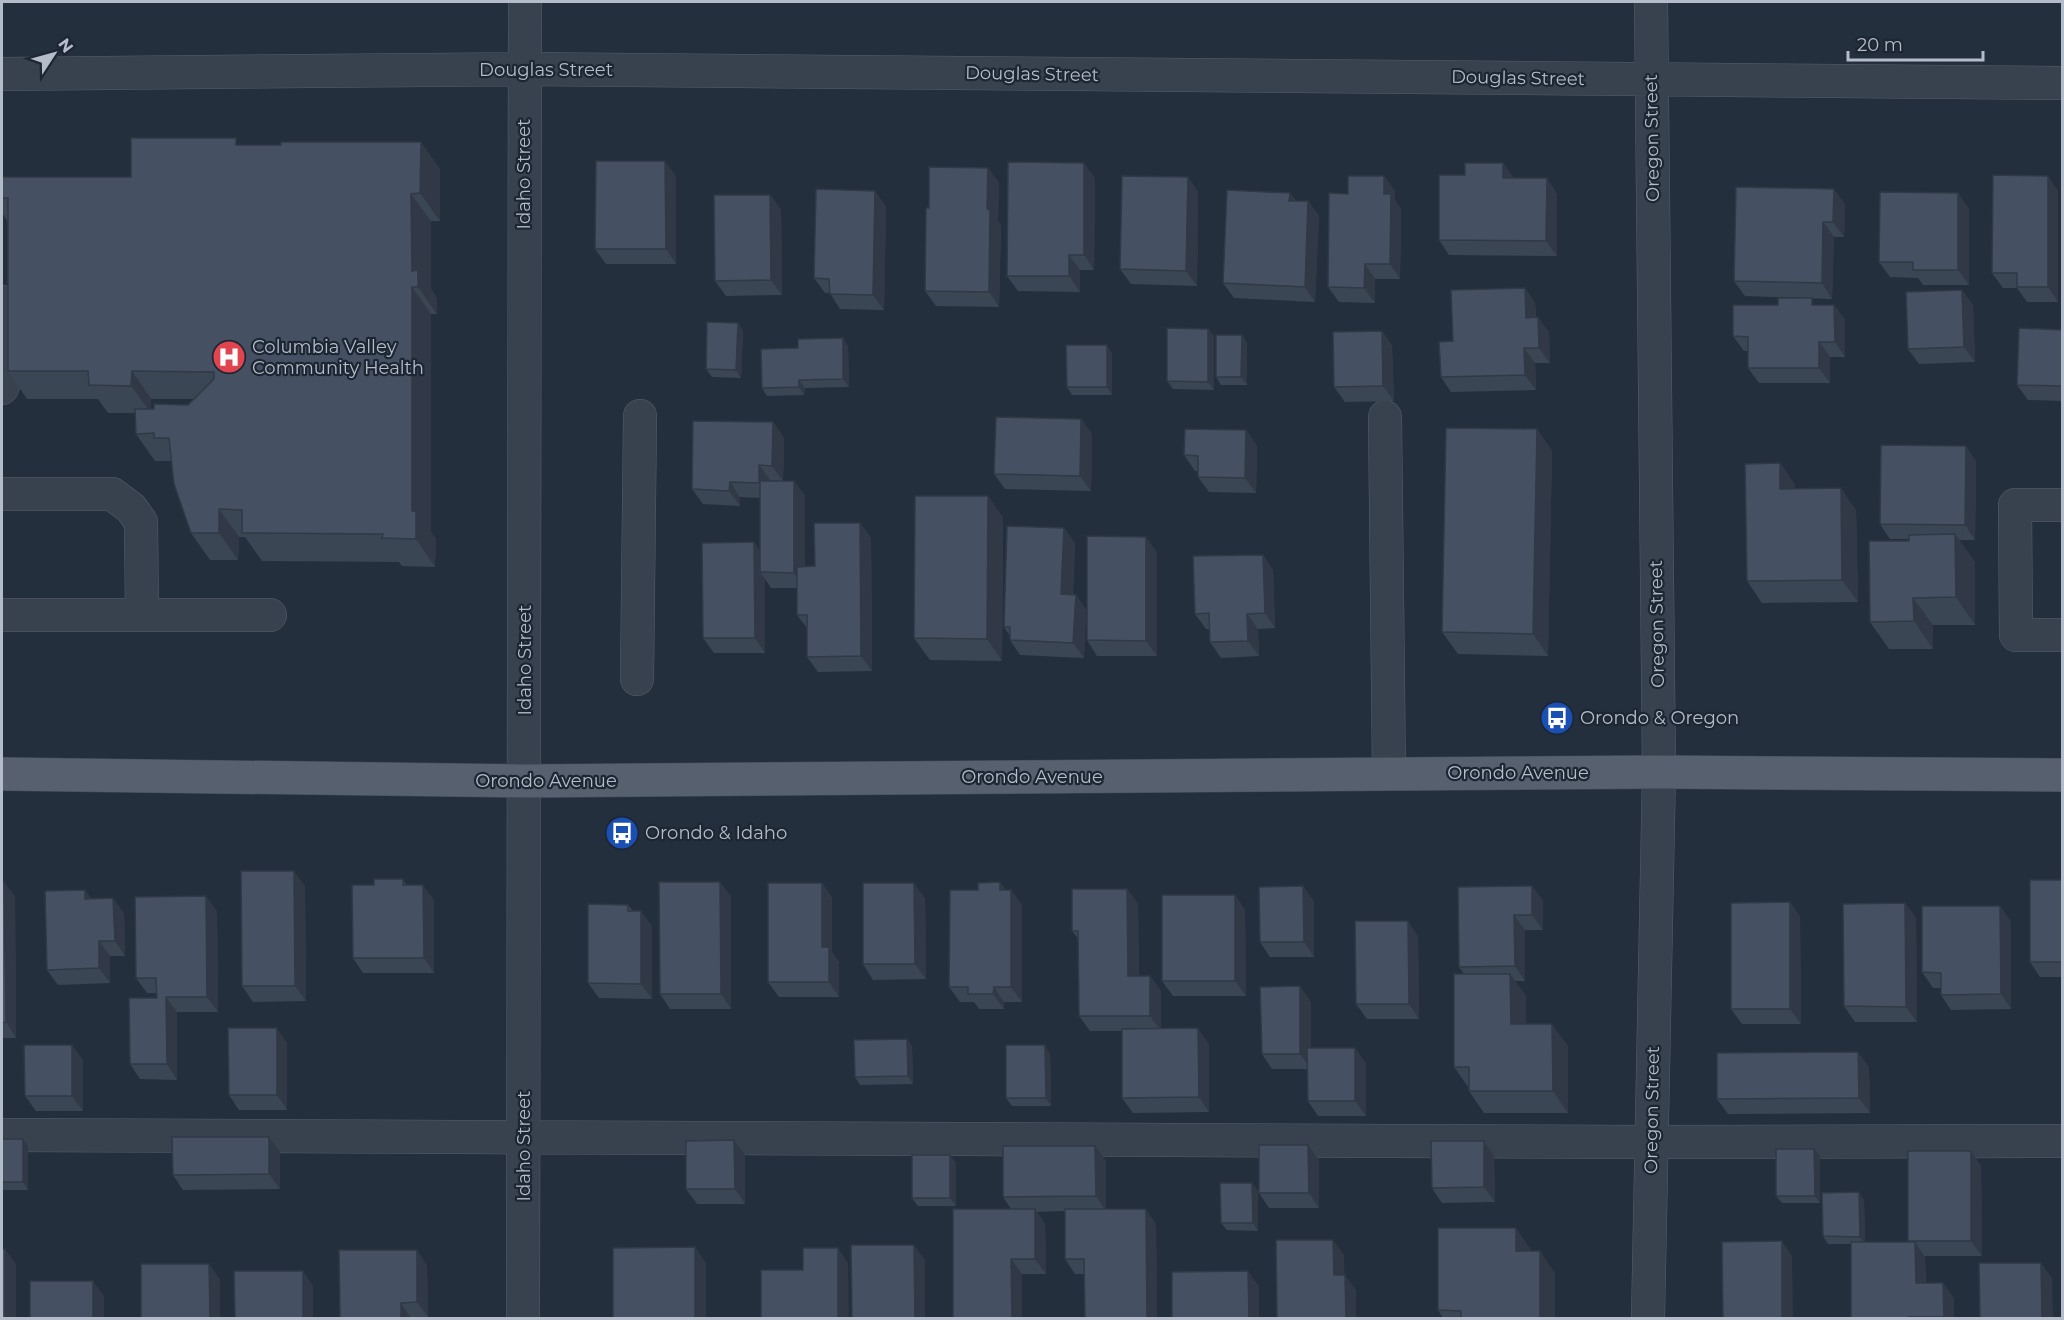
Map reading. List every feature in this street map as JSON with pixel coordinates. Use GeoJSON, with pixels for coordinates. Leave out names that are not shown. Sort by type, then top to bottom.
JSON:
{"type":"FeatureCollection","features":[{"type":"Feature","properties":{"kind":"main road","name":"Orondo Avenue"},"geometry":{"type":"LineString","coordinates":[[2,774],[525,782],[1659,772],[2062,776]]}},
{"type":"Feature","properties":{"kind":"street","name":"Idaho Street"},"geometry":{"type":"LineString","coordinates":[[523,1318],[525,2]]}},
{"type":"Feature","properties":{"kind":"street","name":"Oregon Street"},"geometry":{"type":"LineString","coordinates":[[1648,1318],[1659,772],[1652,2]]}},
{"type":"Feature","properties":{"kind":"street","name":"Douglas Street"},"geometry":{"type":"LineString","coordinates":[[2,74],[524,69],[2062,83]]}},
{"type":"Feature","properties":{"kind":"street"},"geometry":{"type":"LineString","coordinates":[[2,302],[7,312],[6,378],[2,388]]}},
{"type":"Feature","properties":{"kind":"street"},"geometry":{"type":"LineString","coordinates":[[637,679],[640,416]]}},
{"type":"Feature","properties":{"kind":"street"},"geometry":{"type":"LineString","coordinates":[[1385,417],[1389,774]]}},
{"type":"Feature","properties":{"kind":"street"},"geometry":{"type":"LineString","coordinates":[[2,494],[112,494],[131,508],[141,522],[142,615]]}},
{"type":"Feature","properties":{"kind":"street"},"geometry":{"type":"LineString","coordinates":[[2062,505],[2015,505],[2016,635],[2062,635]]}},
{"type":"Feature","properties":{"kind":"street"},"geometry":{"type":"LineString","coordinates":[[2,615],[270,615]]}},
{"type":"Feature","properties":{"kind":"street"},"geometry":{"type":"LineString","coordinates":[[2,1135],[1652,1142],[2062,1141]]}},
{"type":"Feature","properties":{"kind":"building","name":"Columbia Valley Community Health"},"geometry":{"type":"Polygon","coordinates":[[[131,138],[236,138],[236,145],[281,145],[281,142],[421,142],[420,193],[411,194],[412,271],[418,270],[418,287],[412,287],[412,511],[416,511],[416,539],[382,538],[383,534],[242,533],[242,510],[219,509],[219,533],[191,533],[174,484],[169,438],[154,438],[154,433],[136,434],[135,409],[154,409],[154,404],[188,405],[214,379],[214,372],[132,371],[131,386],[89,385],[88,371],[8,371],[8,198],[2,198],[2,177],[131,177],[131,138]]]}},
{"type":"Feature","properties":{"kind":"building"},"geometry":{"type":"Polygon","coordinates":[[[596,161],[665,161],[666,249],[595,249],[596,161]]]}},
{"type":"Feature","properties":{"kind":"building"},"geometry":{"type":"Polygon","coordinates":[[[1008,162],[1084,163],[1084,255],[1069,255],[1069,276],[1007,276],[1008,162]]]}},
{"type":"Feature","properties":{"kind":"building"},"geometry":{"type":"Polygon","coordinates":[[[1465,163],[1503,163],[1503,178],[1547,178],[1546,241],[1439,240],[1439,175],[1465,175],[1465,163]]]}},
{"type":"Feature","properties":{"kind":"building"},"geometry":{"type":"Polygon","coordinates":[[[929,167],[988,168],[989,292],[925,291],[929,167]]]}},
{"type":"Feature","properties":{"kind":"building"},"geometry":{"type":"Polygon","coordinates":[[[1993,175],[2048,176],[2048,287],[2017,287],[2017,273],[1992,273],[1993,175]]]}},
{"type":"Feature","properties":{"kind":"building"},"geometry":{"type":"Polygon","coordinates":[[[1122,176],[1188,177],[1186,271],[1120,269],[1122,176]]]}},
{"type":"Feature","properties":{"kind":"building"},"geometry":{"type":"Polygon","coordinates":[[[1348,176],[1384,176],[1384,194],[1391,194],[1390,264],[1365,264],[1364,288],[1328,287],[1329,193],[1348,194],[1348,176]]]}},
{"type":"Feature","properties":{"kind":"building"},"geometry":{"type":"Polygon","coordinates":[[[1736,187],[1834,189],[1833,222],[1823,222],[1822,283],[1734,281],[1736,187]]]}},
{"type":"Feature","properties":{"kind":"building"},"geometry":{"type":"Polygon","coordinates":[[[816,189],[875,191],[873,295],[830,294],[829,279],[814,278],[816,189]]]}},
{"type":"Feature","properties":{"kind":"building"},"geometry":{"type":"Polygon","coordinates":[[[1227,190],[1290,193],[1289,201],[1308,201],[1305,287],[1223,283],[1227,190]]]}},
{"type":"Feature","properties":{"kind":"building"},"geometry":{"type":"Polygon","coordinates":[[[1880,192],[1958,193],[1958,270],[1913,270],[1913,262],[1879,262],[1880,192]]]}},
{"type":"Feature","properties":{"kind":"building"},"geometry":{"type":"Polygon","coordinates":[[[714,195],[770,195],[771,280],[715,281],[714,195]]]}},
{"type":"Feature","properties":{"kind":"building"},"geometry":{"type":"Polygon","coordinates":[[[1525,288],[1526,318],[1538,317],[1539,348],[1524,348],[1525,375],[1441,377],[1439,342],[1453,341],[1451,290],[1525,288]]]}},
{"type":"Feature","properties":{"kind":"building"},"geometry":{"type":"Polygon","coordinates":[[[1962,290],[1964,347],[1908,349],[1906,292],[1962,290]]]}},
{"type":"Feature","properties":{"kind":"building"},"geometry":{"type":"Polygon","coordinates":[[[1778,298],[1812,298],[1812,305],[1834,305],[1835,342],[1819,342],[1819,368],[1748,368],[1748,337],[1733,336],[1733,305],[1778,305],[1778,298]]]}},
{"type":"Feature","properties":{"kind":"building"},"geometry":{"type":"Polygon","coordinates":[[[707,322],[738,323],[736,370],[706,369],[707,322]]]}},
{"type":"Feature","properties":{"kind":"building"},"geometry":{"type":"Polygon","coordinates":[[[1167,328],[1208,329],[1208,382],[1167,381],[1167,328]]]}},
{"type":"Feature","properties":{"kind":"building"},"geometry":{"type":"Polygon","coordinates":[[[2019,328],[2062,330],[2062,386],[2017,385],[2019,328]]]}},
{"type":"Feature","properties":{"kind":"building"},"geometry":{"type":"Polygon","coordinates":[[[1382,331],[1383,386],[1334,387],[1333,332],[1382,331]]]}},
{"type":"Feature","properties":{"kind":"building"},"geometry":{"type":"Polygon","coordinates":[[[1216,335],[1242,335],[1241,377],[1216,377],[1216,335]]]}},
{"type":"Feature","properties":{"kind":"building"},"geometry":{"type":"Polygon","coordinates":[[[843,338],[843,379],[799,380],[799,387],[762,388],[761,349],[798,348],[798,339],[843,338]]]}},
{"type":"Feature","properties":{"kind":"building"},"geometry":{"type":"Polygon","coordinates":[[[1066,345],[1107,345],[1107,387],[1067,387],[1066,345]]]}},
{"type":"Feature","properties":{"kind":"building"},"geometry":{"type":"Polygon","coordinates":[[[996,417],[1081,419],[1080,476],[994,474],[996,417]]]}},
{"type":"Feature","properties":{"kind":"building"},"geometry":{"type":"Polygon","coordinates":[[[693,421],[773,422],[772,466],[759,465],[759,483],[730,482],[729,491],[692,489],[693,421]]]}},
{"type":"Feature","properties":{"kind":"building"},"geometry":{"type":"Polygon","coordinates":[[[1446,428],[1537,429],[1533,634],[1442,632],[1446,428]]]}},
{"type":"Feature","properties":{"kind":"building"},"geometry":{"type":"Polygon","coordinates":[[[1185,429],[1246,430],[1245,478],[1198,477],[1198,456],[1184,455],[1185,429]]]}},
{"type":"Feature","properties":{"kind":"building"},"geometry":{"type":"Polygon","coordinates":[[[1881,445],[1966,446],[1965,525],[1880,524],[1881,445]]]}},
{"type":"Feature","properties":{"kind":"building"},"geometry":{"type":"Polygon","coordinates":[[[1780,463],[1780,489],[1841,488],[1842,580],[1747,581],[1745,464],[1780,463]]]}},
{"type":"Feature","properties":{"kind":"building"},"geometry":{"type":"Polygon","coordinates":[[[760,481],[794,481],[794,573],[760,572],[760,481]]]}},
{"type":"Feature","properties":{"kind":"building"},"geometry":{"type":"Polygon","coordinates":[[[915,496],[988,496],[987,639],[914,638],[915,496]]]}},
{"type":"Feature","properties":{"kind":"building"},"geometry":{"type":"Polygon","coordinates":[[[814,523],[860,523],[861,656],[807,657],[807,615],[797,615],[797,567],[815,566],[814,523]]]}},
{"type":"Feature","properties":{"kind":"building"},"geometry":{"type":"Polygon","coordinates":[[[1007,526],[1064,528],[1061,594],[1076,595],[1073,643],[1010,640],[1010,627],[1004,627],[1007,526]]]}},
{"type":"Feature","properties":{"kind":"building"},"geometry":{"type":"Polygon","coordinates":[[[1955,534],[1956,597],[1913,598],[1914,621],[1870,622],[1869,541],[1909,541],[1909,535],[1955,534]]]}},
{"type":"Feature","properties":{"kind":"building"},"geometry":{"type":"Polygon","coordinates":[[[1087,536],[1146,537],[1146,641],[1087,640],[1087,536]]]}},
{"type":"Feature","properties":{"kind":"building"},"geometry":{"type":"Polygon","coordinates":[[[754,542],[755,638],[703,638],[702,543],[754,542]]]}},
{"type":"Feature","properties":{"kind":"building"},"geometry":{"type":"Polygon","coordinates":[[[1263,555],[1265,613],[1247,614],[1248,641],[1210,642],[1209,613],[1195,614],[1193,556],[1263,555]]]}},
{"type":"Feature","properties":{"kind":"building"},"geometry":{"type":"Polygon","coordinates":[[[241,871],[294,871],[295,986],[242,986],[241,871]]]}},
{"type":"Feature","properties":{"kind":"building"},"geometry":{"type":"Polygon","coordinates":[[[374,879],[403,879],[403,885],[423,885],[424,958],[353,958],[352,885],[374,885],[374,879]]]}},
{"type":"Feature","properties":{"kind":"building"},"geometry":{"type":"Polygon","coordinates":[[[2030,880],[2062,880],[2062,962],[2030,962],[2030,880]]]}},
{"type":"Feature","properties":{"kind":"building"},"geometry":{"type":"Polygon","coordinates":[[[2,882],[4,882],[6,1022],[2,1023],[2,882]]]}},
{"type":"Feature","properties":{"kind":"building"},"geometry":{"type":"Polygon","coordinates":[[[659,882],[720,882],[721,994],[660,994],[659,882]]]}},
{"type":"Feature","properties":{"kind":"building"},"geometry":{"type":"Polygon","coordinates":[[[1000,882],[1000,890],[1011,890],[1011,987],[994,987],[993,994],[968,994],[968,987],[949,987],[950,890],[978,890],[978,883],[1000,882]]]}},
{"type":"Feature","properties":{"kind":"building"},"geometry":{"type":"Polygon","coordinates":[[[768,883],[822,883],[822,947],[829,947],[829,982],[768,982],[768,883]]]}},
{"type":"Feature","properties":{"kind":"building"},"geometry":{"type":"Polygon","coordinates":[[[863,883],[914,883],[915,964],[863,964],[863,883]]]}},
{"type":"Feature","properties":{"kind":"building"},"geometry":{"type":"Polygon","coordinates":[[[1303,886],[1304,942],[1260,942],[1259,887],[1303,886]]]}},
{"type":"Feature","properties":{"kind":"building"},"geometry":{"type":"Polygon","coordinates":[[[1532,886],[1532,915],[1514,915],[1515,966],[1459,967],[1458,887],[1532,886]]]}},
{"type":"Feature","properties":{"kind":"building"},"geometry":{"type":"Polygon","coordinates":[[[1072,889],[1127,889],[1128,976],[1150,976],[1150,1016],[1079,1016],[1078,931],[1072,931],[1072,889]]]}},
{"type":"Feature","properties":{"kind":"building"},"geometry":{"type":"Polygon","coordinates":[[[85,890],[85,899],[113,898],[115,941],[99,941],[99,968],[47,970],[45,891],[85,890]]]}},
{"type":"Feature","properties":{"kind":"building"},"geometry":{"type":"Polygon","coordinates":[[[1162,895],[1235,895],[1235,981],[1162,981],[1162,895]]]}},
{"type":"Feature","properties":{"kind":"building"},"geometry":{"type":"Polygon","coordinates":[[[206,896],[207,997],[166,997],[167,1064],[130,1064],[129,998],[157,998],[156,978],[136,978],[135,897],[206,896]]]}},
{"type":"Feature","properties":{"kind":"building"},"geometry":{"type":"Polygon","coordinates":[[[1790,902],[1790,1009],[1731,1009],[1731,903],[1790,902]]]}},
{"type":"Feature","properties":{"kind":"building"},"geometry":{"type":"Polygon","coordinates":[[[1905,903],[1906,1007],[1844,1006],[1843,904],[1905,903]]]}},
{"type":"Feature","properties":{"kind":"building"},"geometry":{"type":"Polygon","coordinates":[[[588,904],[628,905],[628,911],[641,911],[641,984],[588,983],[588,904]]]}},
{"type":"Feature","properties":{"kind":"building"},"geometry":{"type":"Polygon","coordinates":[[[1922,906],[2000,906],[2001,994],[1941,995],[1941,973],[1922,972],[1922,906]]]}},
{"type":"Feature","properties":{"kind":"building"},"geometry":{"type":"Polygon","coordinates":[[[1355,921],[1408,921],[1409,1004],[1356,1004],[1355,921]]]}},
{"type":"Feature","properties":{"kind":"building"},"geometry":{"type":"Polygon","coordinates":[[[1454,974],[1510,974],[1511,1024],[1552,1024],[1553,1091],[1469,1091],[1469,1067],[1454,1067],[1454,974]]]}},
{"type":"Feature","properties":{"kind":"building"},"geometry":{"type":"Polygon","coordinates":[[[1300,986],[1300,1054],[1262,1054],[1260,987],[1300,986]]]}},
{"type":"Feature","properties":{"kind":"building"},"geometry":{"type":"Polygon","coordinates":[[[228,1028],[277,1028],[277,1095],[229,1095],[228,1028]]]}},
{"type":"Feature","properties":{"kind":"building"},"geometry":{"type":"Polygon","coordinates":[[[1198,1028],[1199,1097],[1122,1098],[1122,1029],[1198,1028]]]}},
{"type":"Feature","properties":{"kind":"building"},"geometry":{"type":"Polygon","coordinates":[[[907,1039],[908,1076],[855,1077],[854,1040],[907,1039]]]}},
{"type":"Feature","properties":{"kind":"building"},"geometry":{"type":"Polygon","coordinates":[[[24,1045],[72,1045],[72,1096],[25,1096],[24,1045]]]}},
{"type":"Feature","properties":{"kind":"building"},"geometry":{"type":"Polygon","coordinates":[[[1006,1045],[1045,1045],[1046,1098],[1006,1098],[1006,1045]]]}},
{"type":"Feature","properties":{"kind":"building"},"geometry":{"type":"Polygon","coordinates":[[[1307,1048],[1355,1048],[1355,1101],[1308,1101],[1307,1048]]]}},
{"type":"Feature","properties":{"kind":"building"},"geometry":{"type":"Polygon","coordinates":[[[1858,1052],[1859,1098],[1717,1099],[1717,1053],[1858,1052]]]}},
{"type":"Feature","properties":{"kind":"building"},"geometry":{"type":"Polygon","coordinates":[[[172,1137],[269,1137],[269,1174],[173,1175],[172,1137]]]}},
{"type":"Feature","properties":{"kind":"building"},"geometry":{"type":"Polygon","coordinates":[[[2,1139],[23,1139],[23,1182],[2,1182],[2,1139]]]}},
{"type":"Feature","properties":{"kind":"building"},"geometry":{"type":"Polygon","coordinates":[[[734,1140],[735,1189],[686,1189],[686,1141],[734,1140]]]}},
{"type":"Feature","properties":{"kind":"building"},"geometry":{"type":"Polygon","coordinates":[[[1431,1141],[1484,1141],[1484,1187],[1432,1188],[1431,1141]]]}},
{"type":"Feature","properties":{"kind":"building"},"geometry":{"type":"Polygon","coordinates":[[[1259,1145],[1308,1145],[1309,1193],[1259,1193],[1259,1145]]]}},
{"type":"Feature","properties":{"kind":"building"},"geometry":{"type":"Polygon","coordinates":[[[1003,1146],[1095,1146],[1096,1196],[1003,1197],[1003,1146]]]}},
{"type":"Feature","properties":{"kind":"building"},"geometry":{"type":"Polygon","coordinates":[[[1776,1149],[1814,1149],[1815,1196],[1776,1196],[1776,1149]]]}},
{"type":"Feature","properties":{"kind":"building"},"geometry":{"type":"Polygon","coordinates":[[[1908,1151],[1971,1151],[1971,1241],[1908,1241],[1908,1151]]]}},
{"type":"Feature","properties":{"kind":"building"},"geometry":{"type":"Polygon","coordinates":[[[912,1155],[950,1155],[950,1198],[912,1198],[912,1155]]]}},
{"type":"Feature","properties":{"kind":"building"},"geometry":{"type":"Polygon","coordinates":[[[1220,1183],[1252,1183],[1253,1223],[1221,1223],[1220,1183]]]}},
{"type":"Feature","properties":{"kind":"building"},"geometry":{"type":"Polygon","coordinates":[[[1859,1192],[1860,1237],[1823,1236],[1822,1193],[1859,1192]]]}},
{"type":"Feature","properties":{"kind":"building"},"geometry":{"type":"Polygon","coordinates":[[[953,1209],[1035,1209],[1035,1259],[1011,1259],[1012,1318],[953,1318],[953,1209]]]}},
{"type":"Feature","properties":{"kind":"building"},"geometry":{"type":"Polygon","coordinates":[[[1065,1209],[1146,1209],[1147,1318],[1085,1318],[1084,1259],[1065,1259],[1065,1209]]]}},
{"type":"Feature","properties":{"kind":"building"},"geometry":{"type":"Polygon","coordinates":[[[1438,1228],[1516,1228],[1516,1251],[1540,1251],[1540,1318],[1461,1318],[1461,1311],[1438,1310],[1438,1228]]]}},
{"type":"Feature","properties":{"kind":"building"},"geometry":{"type":"Polygon","coordinates":[[[1276,1240],[1333,1240],[1334,1275],[1345,1275],[1346,1318],[1277,1318],[1276,1240]]]}},
{"type":"Feature","properties":{"kind":"building"},"geometry":{"type":"Polygon","coordinates":[[[1782,1241],[1782,1318],[1723,1318],[1722,1242],[1782,1241]]]}},
{"type":"Feature","properties":{"kind":"building"},"geometry":{"type":"Polygon","coordinates":[[[1851,1242],[1915,1242],[1916,1283],[1943,1283],[1944,1317],[1851,1318],[1851,1242]]]}},
{"type":"Feature","properties":{"kind":"building"},"geometry":{"type":"Polygon","coordinates":[[[851,1245],[914,1245],[915,1318],[852,1318],[851,1245]]]}},
{"type":"Feature","properties":{"kind":"building"},"geometry":{"type":"Polygon","coordinates":[[[695,1247],[695,1318],[613,1318],[613,1248],[695,1247]]]}},
{"type":"Feature","properties":{"kind":"building"},"geometry":{"type":"Polygon","coordinates":[[[803,1248],[838,1248],[838,1318],[761,1318],[761,1270],[803,1270],[803,1248]]]}},
{"type":"Feature","properties":{"kind":"building"},"geometry":{"type":"Polygon","coordinates":[[[2,1249],[5,1249],[5,1318],[2,1318],[2,1249]]]}},
{"type":"Feature","properties":{"kind":"building"},"geometry":{"type":"Polygon","coordinates":[[[339,1250],[417,1250],[417,1302],[401,1303],[401,1318],[340,1318],[339,1250]]]}},
{"type":"Feature","properties":{"kind":"building"},"geometry":{"type":"Polygon","coordinates":[[[1979,1263],[2041,1263],[2042,1318],[1980,1318],[1979,1263]]]}},
{"type":"Feature","properties":{"kind":"building"},"geometry":{"type":"Polygon","coordinates":[[[141,1264],[209,1264],[210,1318],[141,1318],[141,1264]]]}},
{"type":"Feature","properties":{"kind":"building"},"geometry":{"type":"Polygon","coordinates":[[[234,1271],[303,1271],[303,1318],[235,1318],[234,1271]]]}},
{"type":"Feature","properties":{"kind":"building"},"geometry":{"type":"Polygon","coordinates":[[[1248,1271],[1249,1318],[1172,1318],[1172,1272],[1248,1271]]]}},
{"type":"Feature","properties":{"kind":"building"},"geometry":{"type":"Polygon","coordinates":[[[30,1281],[93,1281],[93,1318],[30,1318],[30,1281]]]}},
{"type":"Feature","properties":{"kind":"place","name":"Columbia Valley Community Health"},"geometry":{"type":"Point","coordinates":[229,357]}},
{"type":"Feature","properties":{"kind":"place","name":"Orondo & Oregon"},"geometry":{"type":"Point","coordinates":[1557,718]}},
{"type":"Feature","properties":{"kind":"place","name":"Orondo & Idaho"},"geometry":{"type":"Point","coordinates":[622,833]}}]}
